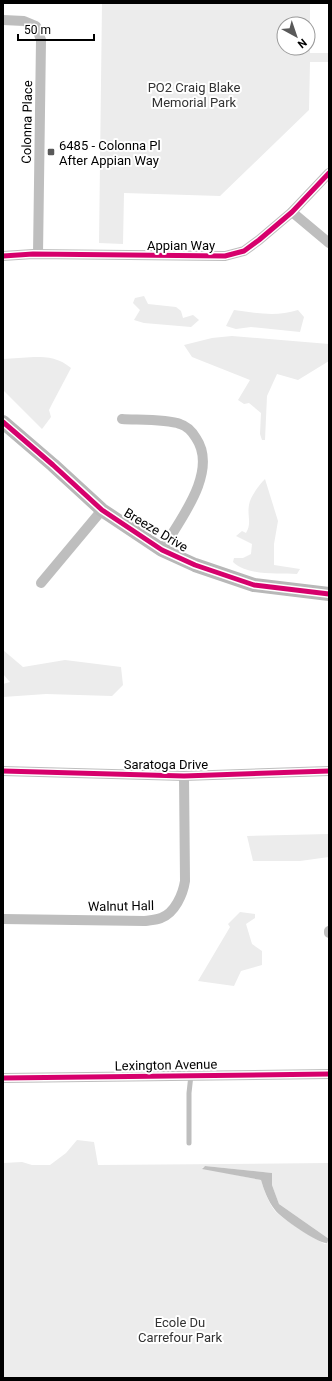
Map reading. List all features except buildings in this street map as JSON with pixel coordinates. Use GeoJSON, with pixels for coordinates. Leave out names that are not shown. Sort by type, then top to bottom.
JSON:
{"type":"FeatureCollection","features":[{"type":"Feature","properties":{"kind":"street","name":"Colonna Place"},"geometry":{"type":"LineString","coordinates":[[3,20],[24,21],[36,26],[41,40],[38,254]]}},
{"type":"Feature","properties":{"kind":"street","name":"Appian Way"},"geometry":{"type":"LineString","coordinates":[[3,256],[38,254],[225,256],[249,247],[292,212],[329,173]]}},
{"type":"Feature","properties":{"kind":"street"},"geometry":{"type":"LineString","coordinates":[[292,212],[329,243]]}},
{"type":"Feature","properties":{"kind":"street"},"geometry":{"type":"LineString","coordinates":[[122,419],[181,424],[192,433],[199,443],[203,466],[197,491],[162,550]]}},
{"type":"Feature","properties":{"kind":"street","name":"Breeze Drive"},"geometry":{"type":"LineString","coordinates":[[3,422],[102,510],[162,550],[194,565],[254,585],[283,590],[329,594]]}},
{"type":"Feature","properties":{"kind":"street"},"geometry":{"type":"LineString","coordinates":[[42,583],[102,510]]}},
{"type":"Feature","properties":{"kind":"street","name":"Saratoga Drive"},"geometry":{"type":"LineString","coordinates":[[3,771],[184,776],[329,771]]}},
{"type":"Feature","properties":{"kind":"street","name":"Walnut Hall"},"geometry":{"type":"LineString","coordinates":[[3,919],[145,921],[162,918],[174,907],[183,894],[185,881],[184,776]]}},
{"type":"Feature","properties":{"kind":"street","name":"Lexington Avenue"},"geometry":{"type":"LineString","coordinates":[[3,1078],[329,1074]]}},
{"type":"Feature","properties":{"kind":"lane"},"geometry":{"type":"LineString","coordinates":[[189,1143],[189,1093],[191,1076]]}},
{"type":"Feature","properties":{"kind":"green space","name":"PO2 Craig Blake Memorial Park"},"geometry":{"type":"Polygon","coordinates":[[[102,3],[310,3],[310,16],[276,16],[276,56],[316,56],[316,53],[329,53],[329,62],[310,62],[309,110],[220,196],[124,193],[123,244],[99,243],[102,3]]]}},
{"type":"Feature","properties":{"kind":"green space"},"geometry":{"type":"Polygon","coordinates":[[[144,296],[148,304],[176,307],[181,311],[183,318],[193,315],[199,320],[191,327],[144,323],[134,320],[140,310],[133,303],[135,298],[144,296]]]}},
{"type":"Feature","properties":{"kind":"green space"},"geometry":{"type":"Polygon","coordinates":[[[234,310],[274,314],[298,310],[304,317],[300,332],[251,327],[236,329],[226,326],[234,310]]]}},
{"type":"Feature","properties":{"kind":"green space"},"geometry":{"type":"Polygon","coordinates":[[[232,336],[329,344],[329,361],[298,380],[277,374],[267,396],[265,440],[262,440],[260,434],[261,413],[249,403],[244,404],[238,400],[250,380],[192,357],[184,345],[212,338],[232,336]]]}},
{"type":"Feature","properties":{"kind":"green space"},"geometry":{"type":"Polygon","coordinates":[[[34,357],[54,359],[71,368],[49,410],[51,417],[42,429],[3,390],[3,359],[34,357]]]}},
{"type":"Feature","properties":{"kind":"green space"},"geometry":{"type":"Polygon","coordinates":[[[265,479],[278,521],[274,544],[274,565],[300,569],[297,574],[255,572],[247,570],[233,562],[234,558],[243,558],[251,554],[252,544],[236,536],[242,531],[246,533],[249,526],[249,509],[251,498],[265,479]]]}},
{"type":"Feature","properties":{"kind":"green space"},"geometry":{"type":"Polygon","coordinates":[[[3,650],[23,667],[65,660],[121,667],[123,685],[112,696],[46,694],[3,697],[3,684],[10,682],[3,674],[3,650]]]}},
{"type":"Feature","properties":{"kind":"green space"},"geometry":{"type":"Polygon","coordinates":[[[329,834],[329,857],[300,861],[253,861],[247,836],[329,834]]]}},
{"type":"Feature","properties":{"kind":"green space"},"geometry":{"type":"Polygon","coordinates":[[[240,912],[255,914],[255,918],[246,924],[252,944],[262,951],[262,965],[241,971],[234,986],[198,981],[230,927],[228,924],[240,912]]]}},
{"type":"Feature","properties":{"kind":"green space","name":"Ecole Du Carrefour Park"},"geometry":{"type":"Polygon","coordinates":[[[77,1140],[94,1142],[98,1165],[329,1163],[329,1239],[279,1204],[272,1185],[272,1173],[205,1166],[202,1168],[261,1180],[270,1204],[279,1215],[313,1238],[325,1244],[329,1240],[329,1378],[3,1378],[3,1163],[22,1162],[32,1165],[50,1165],[66,1153],[77,1140]]]}},
{"type":"Feature","properties":{"kind":"shaded area"},"geometry":{"type":"Polygon","coordinates":[[[205,1166],[272,1173],[272,1185],[279,1204],[329,1239],[327,1243],[309,1235],[279,1214],[268,1199],[261,1180],[202,1169],[205,1166]]]}},
{"type":"Feature","properties":{"kind":"cycle path"},"geometry":{"type":"LineString","coordinates":[[3,256],[33,254],[225,256],[244,251],[259,240],[292,212],[329,173]]}},
{"type":"Feature","properties":{"kind":"cycle path"},"geometry":{"type":"LineString","coordinates":[[3,422],[102,510],[162,550],[195,565],[254,585],[329,594]]}},
{"type":"Feature","properties":{"kind":"cycle path"},"geometry":{"type":"LineString","coordinates":[[3,771],[184,776],[329,771]]}},
{"type":"Feature","properties":{"kind":"cycle path"},"geometry":{"type":"LineString","coordinates":[[3,1078],[329,1074]]}},
{"type":"Feature","properties":{"kind":"place","name":"6485 - Colonna Pl After Appian Way"},"geometry":{"type":"Point","coordinates":[51,152]}}]}
